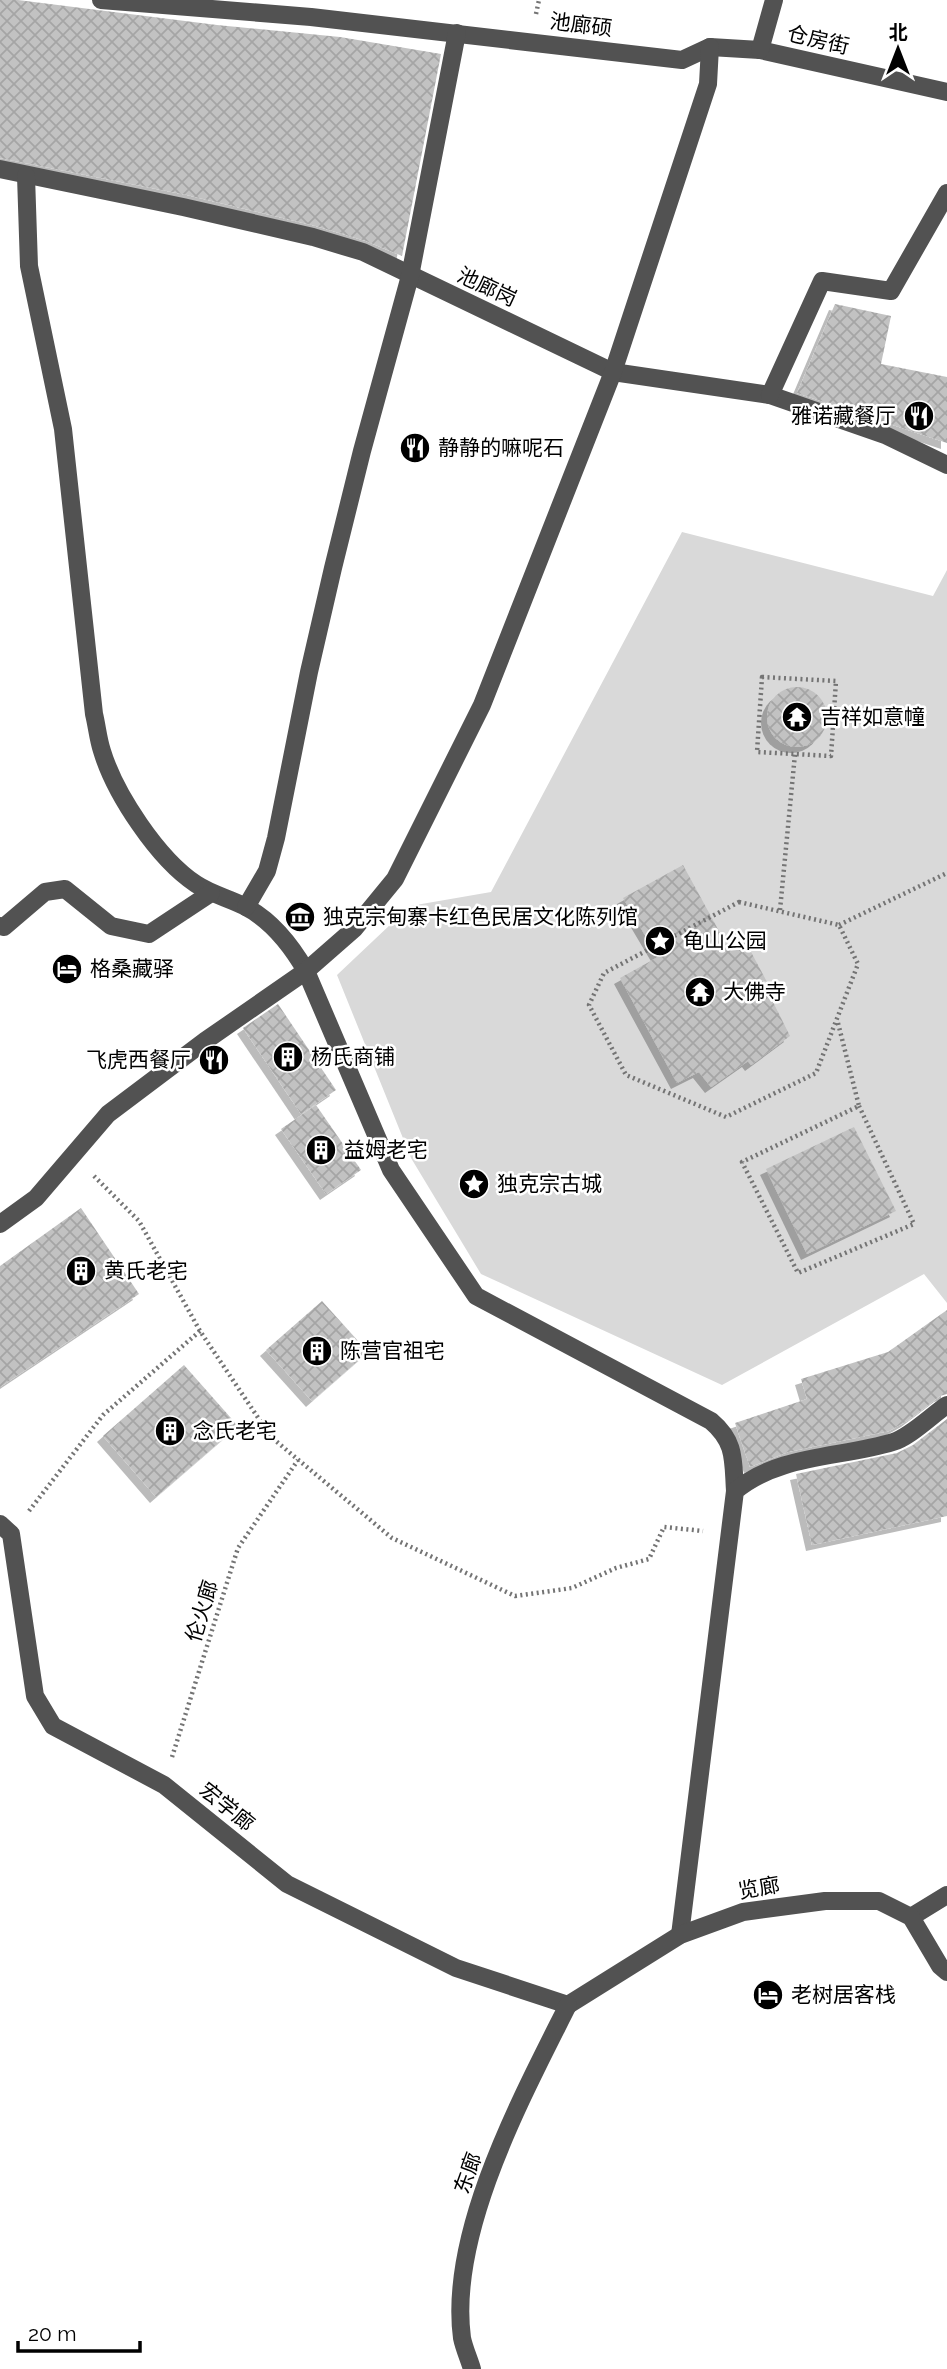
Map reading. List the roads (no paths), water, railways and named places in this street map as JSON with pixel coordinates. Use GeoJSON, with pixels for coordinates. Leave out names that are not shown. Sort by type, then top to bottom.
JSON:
{"type":"FeatureCollection","features":[{"type":"Feature","properties":{"kind":"street","name":"池廊硕"},"geometry":{"type":"LineString","coordinates":[[101,0],[311,17],[682,60],[710,47],[761,50]]}},
{"type":"Feature","properties":{"kind":"street"},"geometry":{"type":"LineString","coordinates":[[761,50],[774,0]]}},
{"type":"Feature","properties":{"kind":"street"},"geometry":{"type":"LineString","coordinates":[[246,907],[267,871],[276,838],[333,568],[410,276],[457,33]]}},
{"type":"Feature","properties":{"kind":"street"},"geometry":{"type":"LineString","coordinates":[[0,1224],[36,1198],[108,1114],[205,1041],[306,971],[354,929],[395,879],[482,705],[613,372],[708,84],[710,47]]}},
{"type":"Feature","properties":{"kind":"street","name":"仓房街"},"geometry":{"type":"LineString","coordinates":[[761,50],[947,92]]}},
{"type":"Feature","properties":{"kind":"street","name":"池廊岗"},"geometry":{"type":"LineString","coordinates":[[0,169],[183,207],[313,237],[363,252],[613,372],[770,396],[886,435],[947,465]]}},
{"type":"Feature","properties":{"kind":"street"},"geometry":{"type":"LineString","coordinates":[[26,176],[29,266],[64,429],[89,681],[101,750],[120,795],[172,863],[194,883],[246,907],[280,934],[294,950],[306,971],[391,1170],[476,1296],[711,1421],[723,1432],[732,1446],[735,1491],[680,1935]]}},
{"type":"Feature","properties":{"kind":"street"},"geometry":{"type":"LineString","coordinates":[[770,396],[822,281],[891,291],[947,193]]}},
{"type":"Feature","properties":{"kind":"street"},"geometry":{"type":"LineString","coordinates":[[0,926],[4,927],[45,891],[65,889],[111,926],[149,934],[211,893]]}},
{"type":"Feature","properties":{"kind":"street"},"geometry":{"type":"LineString","coordinates":[[735,1491],[750,1478],[782,1465],[896,1441],[947,1405]]}},
{"type":"Feature","properties":{"kind":"street","name":"宏学廊"},"geometry":{"type":"LineString","coordinates":[[6,1529],[35,1696],[53,1726],[164,1785],[287,1884],[456,1968],[568,2005]]}},
{"type":"Feature","properties":{"kind":"street"},"geometry":{"type":"LineString","coordinates":[[947,1895],[911,1917],[940,1966],[947,1972]]}},
{"type":"Feature","properties":{"kind":"street","name":"览廊"},"geometry":{"type":"LineString","coordinates":[[568,2005],[680,1935],[743,1912],[825,1901],[879,1900],[911,1917]]}},
{"type":"Feature","properties":{"kind":"street","name":"东廊"},"geometry":{"type":"LineString","coordinates":[[472,2369],[463,2339],[462,2276],[473,2224],[513,2115],[568,2005]]}},
{"type":"Feature","properties":{"kind":"place","name":"雅诺藏餐厅"},"geometry":{"type":"Point","coordinates":[919,416]}},
{"type":"Feature","properties":{"kind":"place","name":"静静的嘛呢石"},"geometry":{"type":"Point","coordinates":[415,448]}},
{"type":"Feature","properties":{"kind":"place","name":"吉祥如意幢"},"geometry":{"type":"Point","coordinates":[797,717]}},
{"type":"Feature","properties":{"kind":"place","name":"独克宗甸寨卡红色民居文化陈列馆"},"geometry":{"type":"Point","coordinates":[300,917]}},
{"type":"Feature","properties":{"kind":"place","name":"龟山公园"},"geometry":{"type":"Point","coordinates":[660,941]}},
{"type":"Feature","properties":{"kind":"place","name":"格桑藏驿"},"geometry":{"type":"Point","coordinates":[67,969]}},
{"type":"Feature","properties":{"kind":"place","name":"大佛寺"},"geometry":{"type":"Point","coordinates":[700,992]}},
{"type":"Feature","properties":{"kind":"place","name":"杨氏商铺"},"geometry":{"type":"Point","coordinates":[288,1057]}},
{"type":"Feature","properties":{"kind":"place","name":"飞虎西餐厅"},"geometry":{"type":"Point","coordinates":[214,1060]}},
{"type":"Feature","properties":{"kind":"place","name":"益姆老宅"},"geometry":{"type":"Point","coordinates":[321,1150]}},
{"type":"Feature","properties":{"kind":"place","name":"独克宗古城"},"geometry":{"type":"Point","coordinates":[474,1184]}},
{"type":"Feature","properties":{"kind":"place","name":"黄氏老宅"},"geometry":{"type":"Point","coordinates":[81,1271]}},
{"type":"Feature","properties":{"kind":"place","name":"陈营官祖宅"},"geometry":{"type":"Point","coordinates":[317,1351]}},
{"type":"Feature","properties":{"kind":"place","name":"念氏老宅"},"geometry":{"type":"Point","coordinates":[170,1431]}},
{"type":"Feature","properties":{"kind":"place","name":"老树居客栈"},"geometry":{"type":"Point","coordinates":[768,1995]}}]}
